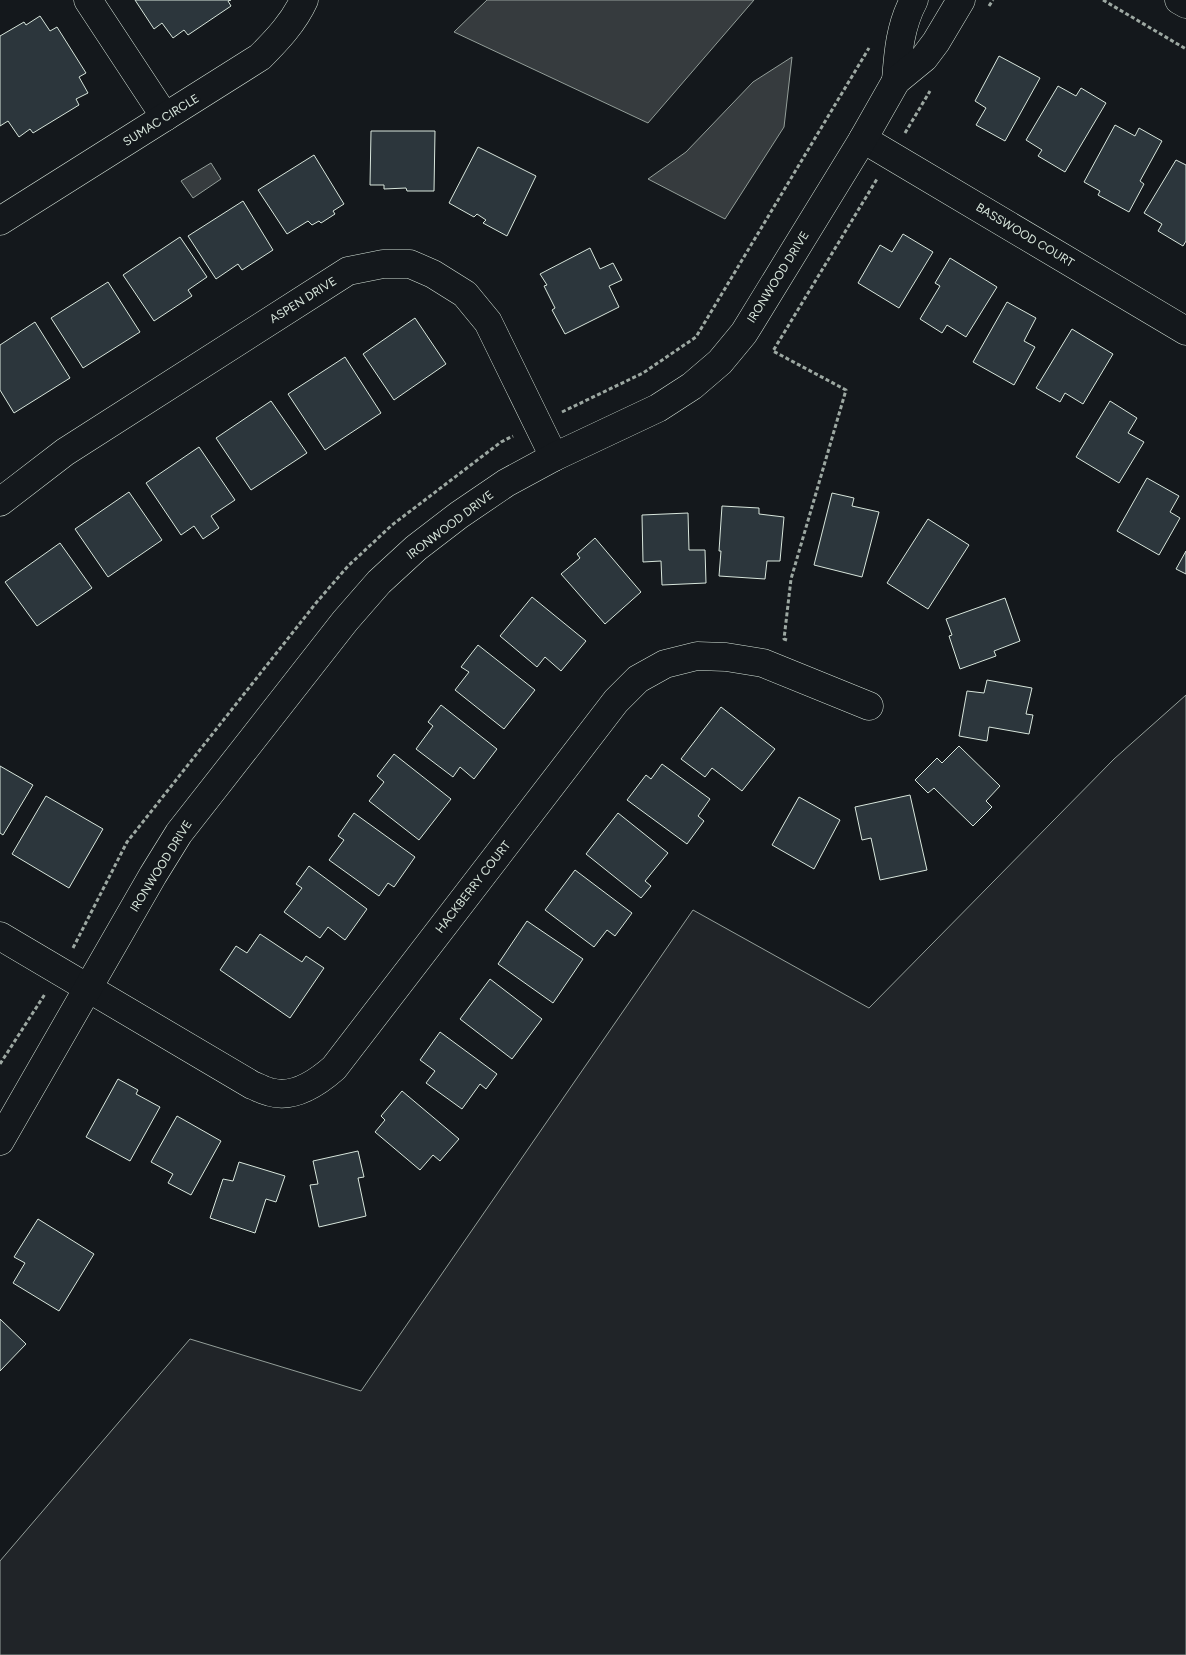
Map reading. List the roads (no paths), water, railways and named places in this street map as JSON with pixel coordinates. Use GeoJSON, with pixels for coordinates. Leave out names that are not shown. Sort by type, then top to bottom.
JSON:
{"type":"FeatureCollection","features":[{"type":"Feature","properties":{"kind":"street"},"geometry":{"type":"LineString","coordinates":[[88,0],[165,117]]}},
{"type":"Feature","properties":{"kind":"street","name":"SUMAC CIRCLE"},"geometry":{"type":"LineString","coordinates":[[3,212],[165,117],[260,57],[279,38],[299,11],[304,0]]}},
{"type":"Feature","properties":{"kind":"street","name":"IRONWOOD DRIVE"},"geometry":{"type":"LineString","coordinates":[[896,82],[898,48],[904,24],[914,0]]}},
{"type":"Feature","properties":{"kind":"street","name":"IRONWOOD DRIVE"},"geometry":{"type":"LineString","coordinates":[[0,1141],[153,875],[180,833],[345,621],[380,582],[423,542],[459,515],[506,483],[554,457],[658,408],[692,386],[720,362],[744,333],[896,82],[924,58],[936,42],[961,0]]}},
{"type":"Feature","properties":{"kind":"street"},"geometry":{"type":"LineString","coordinates":[[1179,0],[1186,4]]}},
{"type":"Feature","properties":{"kind":"street","name":"BASSWOOD COURT"},"geometry":{"type":"LineString","coordinates":[[863,139],[1186,331]]}},
{"type":"Feature","properties":{"kind":"street","name":"ASPEN DRIVE"},"geometry":{"type":"LineString","coordinates":[[0,502],[65,452],[348,271],[383,264],[410,264],[433,274],[465,294],[488,322],[554,457]]}},
{"type":"Feature","properties":{"kind":"street","name":"HACKBERRY COURT"},"geometry":{"type":"LineString","coordinates":[[0,936],[252,1085],[271,1093],[290,1093],[314,1083],[334,1068],[616,701],[638,679],[665,664],[697,656],[726,657],[763,663],[869,706]]}}]}
